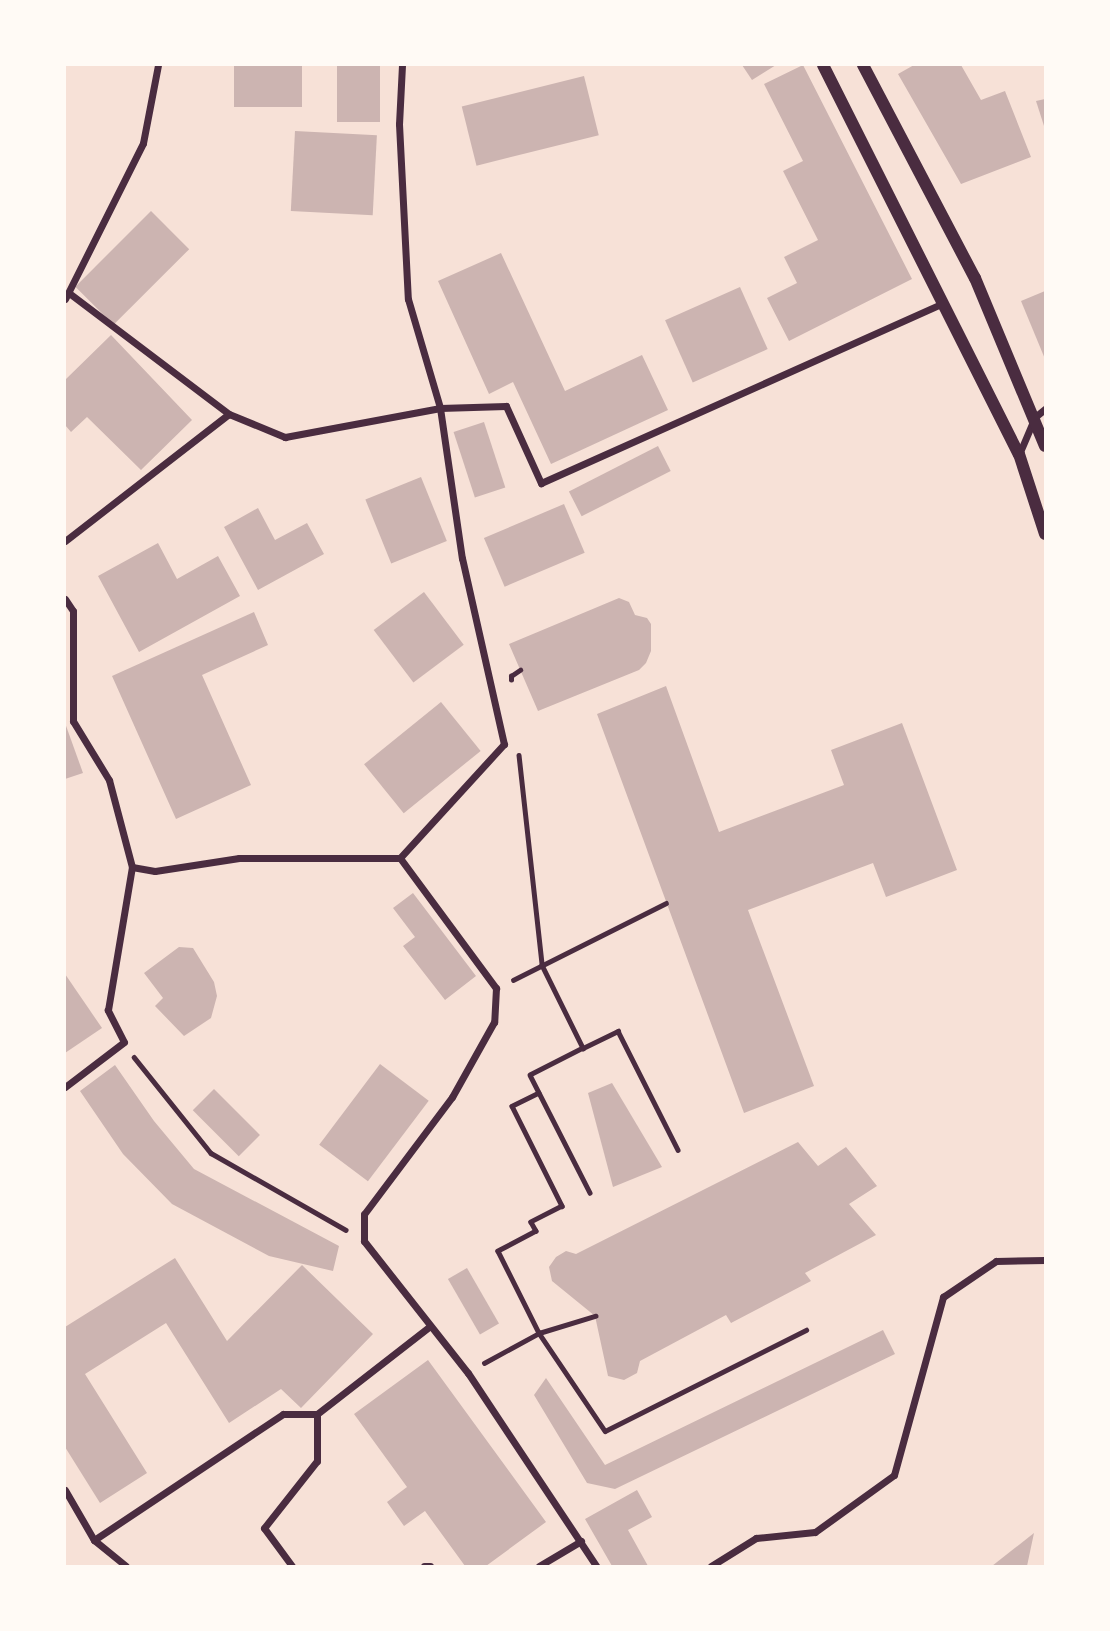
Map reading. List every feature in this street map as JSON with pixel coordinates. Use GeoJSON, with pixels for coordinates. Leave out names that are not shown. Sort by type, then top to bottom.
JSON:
{"type":"FeatureCollection","features":[{"type":"Feature","properties":{"kind":"street"},"geometry":{"type":"LineString","coordinates":[[158,65],[143,143],[67,296],[229,414],[285,437],[440,408],[506,406],[541,482],[944,303]]}},
{"type":"Feature","properties":{"kind":"street"},"geometry":{"type":"LineString","coordinates":[[132,867],[155,871],[239,858],[400,858],[504,744],[463,558],[440,408],[408,299],[398,124],[402,65]]}},
{"type":"Feature","properties":{"kind":"street"},"geometry":{"type":"LineString","coordinates":[[823,65],[1019,454],[1045,534]]}},
{"type":"Feature","properties":{"kind":"street"},"geometry":{"type":"LineString","coordinates":[[863,65],[975,278],[1040,413],[1045,446]]}},
{"type":"Feature","properties":{"kind":"street"},"geometry":{"type":"LineString","coordinates":[[1019,454],[1040,413]]}},
{"type":"Feature","properties":{"kind":"street"},"geometry":{"type":"LineString","coordinates":[[65,541],[229,414]]}},
{"type":"Feature","properties":{"kind":"street"},"geometry":{"type":"LineString","coordinates":[[65,599],[69,613],[74,720],[109,780],[132,867],[108,1010],[124,1042],[65,1087]]}},
{"type":"Feature","properties":{"kind":"street"},"geometry":{"type":"LineString","coordinates":[[400,858],[496,988],[494,1021],[452,1097],[364,1214],[364,1241],[468,1373],[596,1566]]}},
{"type":"Feature","properties":{"kind":"street"},"geometry":{"type":"LineString","coordinates":[[711,1566],[756,1538],[815,1532],[894,1475],[943,1297],[996,1261],[1045,1260]]}},
{"type":"Feature","properties":{"kind":"street"},"geometry":{"type":"LineString","coordinates":[[94,1539],[282,1414],[317,1413],[430,1326]]}},
{"type":"Feature","properties":{"kind":"street"},"geometry":{"type":"LineString","coordinates":[[292,1566],[264,1528],[317,1461],[317,1413]]}},
{"type":"Feature","properties":{"kind":"street"},"geometry":{"type":"LineString","coordinates":[[65,1490],[94,1539],[125,1566]]}},
{"type":"Feature","properties":{"kind":"street"},"geometry":{"type":"LineString","coordinates":[[539,1566],[581,1541]]}},
{"type":"Feature","properties":{"kind":"path"},"geometry":{"type":"LineString","coordinates":[[512,690],[511,676],[520,670]]}},
{"type":"Feature","properties":{"kind":"path"},"geometry":{"type":"LineString","coordinates":[[518,745],[542,965],[583,1048]]}},
{"type":"Feature","properties":{"kind":"path"},"geometry":{"type":"LineString","coordinates":[[496,988],[666,903]]}},
{"type":"Feature","properties":{"kind":"path"},"geometry":{"type":"LineString","coordinates":[[590,1193],[530,1075],[583,1048],[618,1031],[678,1150]]}},
{"type":"Feature","properties":{"kind":"path"},"geometry":{"type":"LineString","coordinates":[[124,1042],[155,1087],[211,1153],[364,1241]]}},
{"type":"Feature","properties":{"kind":"path"},"geometry":{"type":"LineString","coordinates":[[539,1093],[512,1107],[562,1206],[531,1222],[536,1231],[498,1251],[538,1333],[605,1432],[806,1330]]}},
{"type":"Feature","properties":{"kind":"path"},"geometry":{"type":"LineString","coordinates":[[468,1373],[538,1333],[595,1316]]}},
{"type":"Feature","properties":{"kind":"building"},"geometry":{"type":"Polygon","coordinates":[[[234,65],[302,65],[302,107],[234,107],[234,65]]]}},
{"type":"Feature","properties":{"kind":"building"},"geometry":{"type":"Polygon","coordinates":[[[337,65],[380,65],[380,122],[337,122],[337,65]]]}},
{"type":"Feature","properties":{"kind":"building"},"geometry":{"type":"Polygon","coordinates":[[[742,65],[776,65],[752,80],[742,65]]]}},
{"type":"Feature","properties":{"kind":"building"},"geometry":{"type":"Polygon","coordinates":[[[803,65],[912,279],[789,341],[767,298],[797,283],[784,257],[818,240],[783,171],[803,161],[764,84],[803,65]]]}},
{"type":"Feature","properties":{"kind":"building"},"geometry":{"type":"Polygon","coordinates":[[[914,65],[961,65],[981,100],[1005,91],[1031,157],[961,184],[898,74],[914,65]]]}},
{"type":"Feature","properties":{"kind":"building"},"geometry":{"type":"Polygon","coordinates":[[[584,76],[599,135],[476,166],[462,106],[584,76]]]}},
{"type":"Feature","properties":{"kind":"building"},"geometry":{"type":"Polygon","coordinates":[[[1045,99],[1045,129],[1036,101],[1045,99]]]}},
{"type":"Feature","properties":{"kind":"building"},"geometry":{"type":"Polygon","coordinates":[[[295,131],[377,135],[373,215],[291,211],[295,131]]]}},
{"type":"Feature","properties":{"kind":"building"},"geometry":{"type":"Polygon","coordinates":[[[151,211],[189,249],[114,325],[75,287],[151,211]]]}},
{"type":"Feature","properties":{"kind":"building"},"geometry":{"type":"Polygon","coordinates":[[[501,253],[565,391],[642,355],[668,410],[551,464],[513,382],[489,394],[438,281],[501,253]]]}},
{"type":"Feature","properties":{"kind":"building"},"geometry":{"type":"Polygon","coordinates":[[[740,287],[768,349],[693,382],[665,320],[740,287]]]}},
{"type":"Feature","properties":{"kind":"building"},"geometry":{"type":"Polygon","coordinates":[[[1045,291],[1045,359],[1021,301],[1045,291]]]}},
{"type":"Feature","properties":{"kind":"building"},"geometry":{"type":"Polygon","coordinates":[[[111,335],[192,420],[141,470],[87,417],[71,432],[65,425],[65,380],[111,335]]]}},
{"type":"Feature","properties":{"kind":"building"},"geometry":{"type":"Polygon","coordinates":[[[484,422],[505,488],[475,498],[454,432],[484,422]]]}},
{"type":"Feature","properties":{"kind":"building"},"geometry":{"type":"Polygon","coordinates":[[[658,446],[671,471],[582,516],[569,491],[658,446]]]}},
{"type":"Feature","properties":{"kind":"building"},"geometry":{"type":"Polygon","coordinates":[[[421,477],[447,541],[391,563],[365,499],[421,477]]]}},
{"type":"Feature","properties":{"kind":"building"},"geometry":{"type":"Polygon","coordinates":[[[564,504],[585,553],[505,587],[484,538],[564,504]]]}},
{"type":"Feature","properties":{"kind":"building"},"geometry":{"type":"Polygon","coordinates":[[[258,508],[275,540],[307,523],[324,554],[258,590],[224,527],[258,508]]]}},
{"type":"Feature","properties":{"kind":"building"},"geometry":{"type":"Polygon","coordinates":[[[158,543],[177,579],[218,556],[240,596],[139,652],[98,576],[158,543]]]}},
{"type":"Feature","properties":{"kind":"building"},"geometry":{"type":"Polygon","coordinates":[[[424,592],[464,645],[413,683],[374,630],[424,592]]]}},
{"type":"Feature","properties":{"kind":"building"},"geometry":{"type":"Polygon","coordinates":[[[619,598],[629,602],[635,615],[647,618],[651,624],[651,651],[646,663],[639,670],[538,711],[509,644],[619,598]]]}},
{"type":"Feature","properties":{"kind":"building"},"geometry":{"type":"Polygon","coordinates":[[[254,612],[268,645],[202,675],[251,785],[176,819],[112,676],[254,612]]]}},
{"type":"Feature","properties":{"kind":"building"},"geometry":{"type":"Polygon","coordinates":[[[666,686],[719,832],[844,785],[831,750],[902,723],[957,870],[886,897],[873,863],[748,910],[814,1086],[744,1113],[597,714],[666,686]]]}},
{"type":"Feature","properties":{"kind":"building"},"geometry":{"type":"Polygon","coordinates":[[[441,702],[481,751],[404,813],[364,764],[441,702]]]}},
{"type":"Feature","properties":{"kind":"building"},"geometry":{"type":"Polygon","coordinates":[[[65,723],[83,773],[65,779],[65,723]]]}},
{"type":"Feature","properties":{"kind":"building"},"geometry":{"type":"Polygon","coordinates":[[[413,893],[476,976],[445,1000],[403,946],[415,937],[393,908],[413,893]]]}},
{"type":"Feature","properties":{"kind":"building"},"geometry":{"type":"Polygon","coordinates":[[[179,947],[193,948],[214,982],[217,996],[211,1018],[184,1036],[155,1006],[163,998],[144,973],[179,947]]]}},
{"type":"Feature","properties":{"kind":"building"},"geometry":{"type":"Polygon","coordinates":[[[65,974],[102,1028],[65,1053],[65,974]]]}},
{"type":"Feature","properties":{"kind":"building"},"geometry":{"type":"Polygon","coordinates":[[[380,1064],[429,1101],[368,1181],[319,1145],[380,1064]]]}},
{"type":"Feature","properties":{"kind":"building"},"geometry":{"type":"Polygon","coordinates":[[[115,1065],[154,1121],[194,1169],[339,1246],[333,1271],[269,1256],[172,1204],[123,1154],[80,1091],[115,1065]]]}},
{"type":"Feature","properties":{"kind":"building"},"geometry":{"type":"Polygon","coordinates":[[[612,1083],[662,1167],[613,1187],[588,1093],[612,1083]]]}},
{"type":"Feature","properties":{"kind":"building"},"geometry":{"type":"Polygon","coordinates":[[[214,1089],[260,1135],[239,1156],[193,1110],[214,1089]]]}},
{"type":"Feature","properties":{"kind":"building"},"geometry":{"type":"Polygon","coordinates":[[[798,1142],[818,1166],[846,1147],[877,1186],[849,1204],[876,1235],[805,1273],[811,1281],[731,1323],[726,1315],[640,1361],[637,1373],[624,1380],[608,1376],[595,1316],[552,1281],[549,1267],[556,1257],[566,1251],[576,1254],[798,1142]]]}},
{"type":"Feature","properties":{"kind":"building"},"geometry":{"type":"Polygon","coordinates":[[[175,1258],[227,1341],[302,1265],[373,1334],[301,1408],[281,1389],[229,1423],[166,1323],[85,1374],[147,1473],[100,1503],[65,1447],[65,1327],[175,1258]]]}},
{"type":"Feature","properties":{"kind":"building"},"geometry":{"type":"Polygon","coordinates":[[[467,1268],[499,1323],[480,1334],[448,1279],[467,1268]]]}},
{"type":"Feature","properties":{"kind":"building"},"geometry":{"type":"Polygon","coordinates":[[[883,1330],[895,1354],[615,1489],[587,1483],[534,1395],[546,1378],[605,1465],[883,1330]]]}},
{"type":"Feature","properties":{"kind":"building"},"geometry":{"type":"Polygon","coordinates":[[[428,1360],[546,1522],[486,1566],[465,1566],[425,1511],[404,1526],[387,1502],[407,1487],[354,1414],[428,1360]]]}},
{"type":"Feature","properties":{"kind":"building"},"geometry":{"type":"Polygon","coordinates":[[[637,1490],[652,1517],[628,1530],[648,1566],[612,1566],[585,1519],[637,1490]]]}},
{"type":"Feature","properties":{"kind":"building"},"geometry":{"type":"Polygon","coordinates":[[[1034,1533],[1027,1566],[992,1566],[1034,1533]]]}}]}
